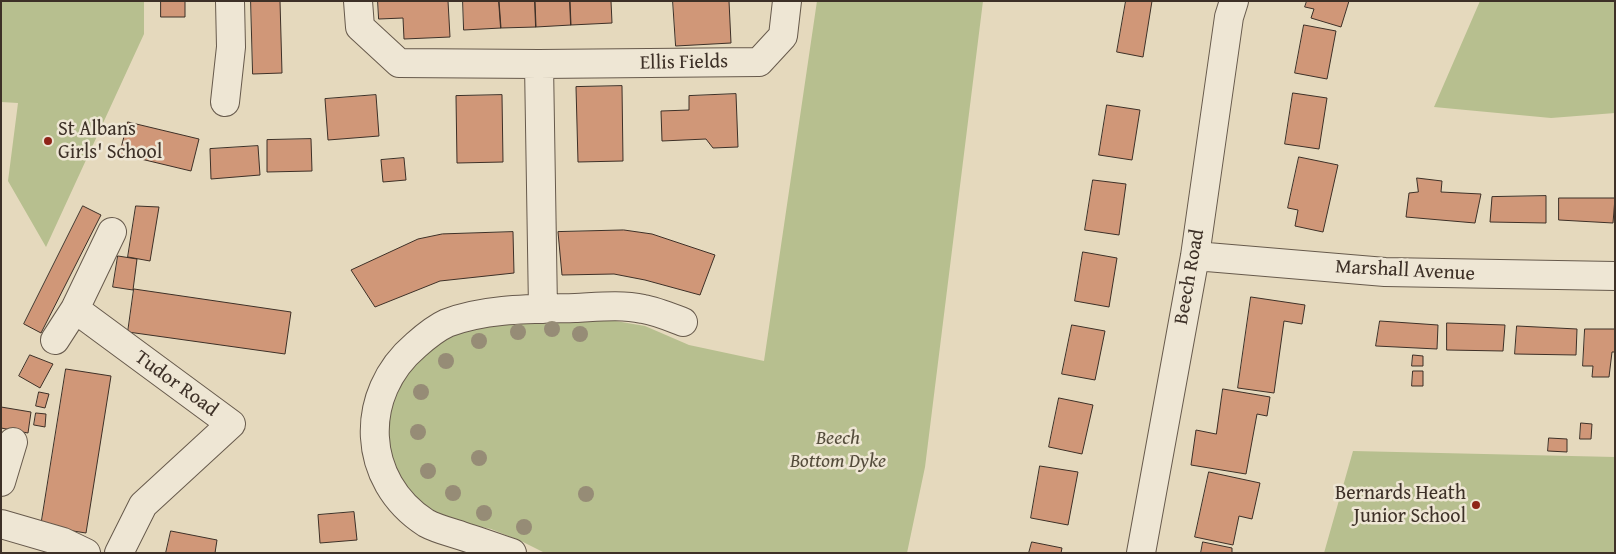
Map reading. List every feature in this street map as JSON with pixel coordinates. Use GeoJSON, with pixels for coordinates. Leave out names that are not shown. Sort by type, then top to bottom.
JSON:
{"type":"FeatureCollection","features":[{"type":"Feature","properties":{"kind":"street"},"geometry":{"type":"LineString","coordinates":[[225,102],[230,47],[230,1]]}},
{"type":"Feature","properties":{"kind":"street","name":"Ellis Fields"},"geometry":{"type":"LineString","coordinates":[[358,1],[360,27],[399,63],[539,64],[759,62],[783,36],[787,1]]}},
{"type":"Feature","properties":{"kind":"street","name":"Beech Road"},"geometry":{"type":"LineString","coordinates":[[1141,553],[1195,256],[1229,17],[1234,1]]}},
{"type":"Feature","properties":{"kind":"street"},"geometry":{"type":"LineString","coordinates":[[539,64],[543,309]]}},
{"type":"Feature","properties":{"kind":"street"},"geometry":{"type":"LineString","coordinates":[[55,340],[75,309],[112,232]]}},
{"type":"Feature","properties":{"kind":"street","name":"Marshall Avenue"},"geometry":{"type":"LineString","coordinates":[[1195,256],[1385,272],[1615,276]]}},
{"type":"Feature","properties":{"kind":"street"},"geometry":{"type":"LineString","coordinates":[[512,553],[444,531],[427,523],[411,511],[395,494],[383,474],[377,454],[374,431],[376,409],[384,387],[394,368],[408,352],[445,324],[491,312],[615,306],[643,309],[682,322]]}},
{"type":"Feature","properties":{"kind":"street","name":"Tudor Road"},"geometry":{"type":"LineString","coordinates":[[75,309],[231,424],[143,505],[119,553]]}},
{"type":"Feature","properties":{"kind":"street"},"geometry":{"type":"LineString","coordinates":[[1,482],[14,442]]}},
{"type":"Feature","properties":{"kind":"street"},"geometry":{"type":"LineString","coordinates":[[1,524],[63,542],[86,553]]}},
{"type":"Feature","properties":{"kind":"green space","name":"St Albans Girls' School"},"geometry":{"type":"Polygon","coordinates":[[[1,1],[144,1],[144,34],[46,247],[8,181],[18,103],[1,102],[1,1]]]}},
{"type":"Feature","properties":{"kind":"green space","name":"Beech Bottom Dyke"},"geometry":{"type":"Polygon","coordinates":[[[817,1],[983,1],[925,467],[907,553],[545,553],[491,529],[446,520],[424,504],[408,490],[393,466],[386,422],[399,382],[431,346],[461,331],[492,324],[604,319],[645,326],[689,345],[764,361],[817,1]]]}},
{"type":"Feature","properties":{"kind":"green space"},"geometry":{"type":"Polygon","coordinates":[[[1480,1],[1615,1],[1615,113],[1551,118],[1434,107],[1480,1]]]}},
{"type":"Feature","properties":{"kind":"green space","name":"Bernards Heath Junior School"},"geometry":{"type":"Polygon","coordinates":[[[1353,451],[1615,457],[1615,553],[1324,553],[1353,451]]]}},
{"type":"Feature","properties":{"kind":"building"},"geometry":{"type":"Polygon","coordinates":[[[161,1],[185,1],[185,17],[161,17],[161,1]]]}},
{"type":"Feature","properties":{"kind":"building"},"geometry":{"type":"Polygon","coordinates":[[[251,1],[280,1],[282,73],[253,74],[251,1]]]}},
{"type":"Feature","properties":{"kind":"building"},"geometry":{"type":"Polygon","coordinates":[[[378,1],[448,1],[450,37],[404,39],[403,18],[379,19],[378,1]]]}},
{"type":"Feature","properties":{"kind":"building"},"geometry":{"type":"Polygon","coordinates":[[[463,1],[499,1],[501,28],[464,30],[463,1]]]}},
{"type":"Feature","properties":{"kind":"building"},"geometry":{"type":"Polygon","coordinates":[[[499,1],[535,1],[536,27],[501,28],[499,1]]]}},
{"type":"Feature","properties":{"kind":"building"},"geometry":{"type":"Polygon","coordinates":[[[535,1],[570,1],[571,25],[536,27],[535,1]]]}},
{"type":"Feature","properties":{"kind":"building"},"geometry":{"type":"Polygon","coordinates":[[[570,1],[611,1],[612,23],[571,25],[570,1]]]}},
{"type":"Feature","properties":{"kind":"building"},"geometry":{"type":"Polygon","coordinates":[[[673,1],[729,1],[731,43],[676,46],[673,1]]]}},
{"type":"Feature","properties":{"kind":"building"},"geometry":{"type":"Polygon","coordinates":[[[1126,1],[1152,1],[1143,57],[1117,52],[1126,1]]]}},
{"type":"Feature","properties":{"kind":"building"},"geometry":{"type":"Polygon","coordinates":[[[1307,1],[1349,1],[1341,27],[1311,18],[1314,9],[1305,7],[1307,1]]]}},
{"type":"Feature","properties":{"kind":"building"},"geometry":{"type":"Polygon","coordinates":[[[1304,25],[1336,31],[1327,79],[1295,73],[1304,25]]]}},
{"type":"Feature","properties":{"kind":"building"},"geometry":{"type":"Polygon","coordinates":[[[622,86],[623,161],[578,162],[576,87],[622,86]]]}},
{"type":"Feature","properties":{"kind":"building"},"geometry":{"type":"Polygon","coordinates":[[[1293,93],[1327,98],[1319,149],[1285,144],[1293,93]]]}},
{"type":"Feature","properties":{"kind":"building"},"geometry":{"type":"Polygon","coordinates":[[[736,94],[738,147],[713,148],[706,139],[662,141],[661,111],[689,110],[689,96],[736,94]]]}},
{"type":"Feature","properties":{"kind":"building"},"geometry":{"type":"Polygon","coordinates":[[[376,95],[379,136],[328,140],[325,99],[376,95]]]}},
{"type":"Feature","properties":{"kind":"building"},"geometry":{"type":"Polygon","coordinates":[[[502,95],[503,162],[457,163],[456,96],[502,95]]]}},
{"type":"Feature","properties":{"kind":"building"},"geometry":{"type":"Polygon","coordinates":[[[1107,105],[1140,110],[1132,160],[1099,155],[1107,105]]]}},
{"type":"Feature","properties":{"kind":"building"},"geometry":{"type":"Polygon","coordinates":[[[128,122],[199,139],[191,171],[120,154],[128,122]]]}},
{"type":"Feature","properties":{"kind":"building"},"geometry":{"type":"Polygon","coordinates":[[[311,139],[312,171],[267,172],[267,140],[311,139]]]}},
{"type":"Feature","properties":{"kind":"building"},"geometry":{"type":"Polygon","coordinates":[[[258,146],[260,175],[211,179],[210,149],[258,146]]]}},
{"type":"Feature","properties":{"kind":"building"},"geometry":{"type":"Polygon","coordinates":[[[1299,157],[1338,165],[1323,232],[1295,226],[1298,210],[1288,208],[1299,157]]]}},
{"type":"Feature","properties":{"kind":"building"},"geometry":{"type":"Polygon","coordinates":[[[404,158],[406,180],[383,182],[381,160],[404,158]]]}},
{"type":"Feature","properties":{"kind":"building"},"geometry":{"type":"Polygon","coordinates":[[[1417,178],[1442,181],[1441,192],[1481,194],[1475,223],[1406,217],[1409,193],[1418,192],[1417,178]]]}},
{"type":"Feature","properties":{"kind":"building"},"geometry":{"type":"Polygon","coordinates":[[[1093,180],[1126,184],[1119,235],[1085,230],[1093,180]]]}},
{"type":"Feature","properties":{"kind":"building"},"geometry":{"type":"Polygon","coordinates":[[[1546,196],[1546,223],[1490,222],[1492,197],[1546,196]]]}},
{"type":"Feature","properties":{"kind":"building"},"geometry":{"type":"Polygon","coordinates":[[[1559,198],[1615,198],[1613,223],[1559,220],[1559,198]]]}},
{"type":"Feature","properties":{"kind":"building"},"geometry":{"type":"Polygon","coordinates":[[[83,206],[101,215],[41,333],[24,324],[83,206]]]}},
{"type":"Feature","properties":{"kind":"building"},"geometry":{"type":"Polygon","coordinates":[[[136,206],[159,207],[150,261],[128,257],[136,206]]]}},
{"type":"Feature","properties":{"kind":"building"},"geometry":{"type":"Polygon","coordinates":[[[624,230],[652,234],[715,255],[700,295],[645,280],[614,274],[562,275],[558,232],[624,230]]]}},
{"type":"Feature","properties":{"kind":"building"},"geometry":{"type":"Polygon","coordinates":[[[513,232],[514,273],[440,281],[375,307],[351,270],[418,239],[442,234],[513,232]]]}},
{"type":"Feature","properties":{"kind":"building"},"geometry":{"type":"Polygon","coordinates":[[[1083,252],[1117,258],[1109,307],[1075,301],[1083,252]]]}},
{"type":"Feature","properties":{"kind":"building"},"geometry":{"type":"Polygon","coordinates":[[[118,256],[137,259],[133,290],[113,287],[118,256]]]}},
{"type":"Feature","properties":{"kind":"building"},"geometry":{"type":"Polygon","coordinates":[[[134,289],[291,312],[285,354],[128,332],[134,289]]]}},
{"type":"Feature","properties":{"kind":"building"},"geometry":{"type":"Polygon","coordinates":[[[1251,297],[1305,305],[1302,324],[1284,321],[1274,393],[1238,388],[1251,297]]]}},
{"type":"Feature","properties":{"kind":"building"},"geometry":{"type":"Polygon","coordinates":[[[1380,321],[1438,325],[1437,349],[1376,346],[1380,321]]]}},
{"type":"Feature","properties":{"kind":"building"},"geometry":{"type":"Polygon","coordinates":[[[1447,323],[1505,325],[1503,351],[1447,350],[1447,323]]]}},
{"type":"Feature","properties":{"kind":"building"},"geometry":{"type":"Polygon","coordinates":[[[1072,325],[1105,331],[1095,380],[1062,374],[1072,325]]]}},
{"type":"Feature","properties":{"kind":"building"},"geometry":{"type":"Polygon","coordinates":[[[1517,326],[1577,329],[1576,355],[1515,354],[1517,326]]]}},
{"type":"Feature","properties":{"kind":"building"},"geometry":{"type":"Polygon","coordinates":[[[1585,329],[1615,329],[1615,352],[1612,352],[1609,377],[1592,377],[1593,366],[1583,366],[1585,329]]]}},
{"type":"Feature","properties":{"kind":"building"},"geometry":{"type":"Polygon","coordinates":[[[30,355],[53,364],[40,388],[19,376],[30,355]]]}},
{"type":"Feature","properties":{"kind":"building"},"geometry":{"type":"Polygon","coordinates":[[[1413,355],[1423,356],[1423,366],[1412,366],[1413,355]]]}},
{"type":"Feature","properties":{"kind":"building"},"geometry":{"type":"Polygon","coordinates":[[[66,369],[111,376],[86,533],[41,526],[66,369]]]}},
{"type":"Feature","properties":{"kind":"building"},"geometry":{"type":"Polygon","coordinates":[[[1413,371],[1423,371],[1423,386],[1412,386],[1413,371]]]}},
{"type":"Feature","properties":{"kind":"building"},"geometry":{"type":"Polygon","coordinates":[[[1223,389],[1270,397],[1267,416],[1257,414],[1246,474],[1191,465],[1196,430],[1216,434],[1223,389]]]}},
{"type":"Feature","properties":{"kind":"building"},"geometry":{"type":"Polygon","coordinates":[[[39,392],[49,394],[45,408],[36,406],[39,392]]]}},
{"type":"Feature","properties":{"kind":"building"},"geometry":{"type":"Polygon","coordinates":[[[1059,398],[1093,405],[1082,454],[1049,447],[1059,398]]]}},
{"type":"Feature","properties":{"kind":"building"},"geometry":{"type":"Polygon","coordinates":[[[1,407],[31,412],[28,433],[1,428],[1,407]]]}},
{"type":"Feature","properties":{"kind":"building"},"geometry":{"type":"Polygon","coordinates":[[[36,413],[46,414],[45,427],[34,425],[36,413]]]}},
{"type":"Feature","properties":{"kind":"building"},"geometry":{"type":"Polygon","coordinates":[[[1581,423],[1592,424],[1591,439],[1580,439],[1581,423]]]}},
{"type":"Feature","properties":{"kind":"building"},"geometry":{"type":"Polygon","coordinates":[[[1549,438],[1567,439],[1567,452],[1548,451],[1549,438]]]}},
{"type":"Feature","properties":{"kind":"building"},"geometry":{"type":"Polygon","coordinates":[[[1040,466],[1078,472],[1068,525],[1031,518],[1040,466]]]}},
{"type":"Feature","properties":{"kind":"building"},"geometry":{"type":"Polygon","coordinates":[[[1209,472],[1260,483],[1252,519],[1239,516],[1233,545],[1195,537],[1209,472]]]}},
{"type":"Feature","properties":{"kind":"building"},"geometry":{"type":"Polygon","coordinates":[[[354,512],[357,540],[320,543],[318,515],[354,512]]]}},
{"type":"Feature","properties":{"kind":"building"},"geometry":{"type":"Polygon","coordinates":[[[171,531],[217,540],[215,553],[166,553],[171,531]]]}},
{"type":"Feature","properties":{"kind":"building"},"geometry":{"type":"Polygon","coordinates":[[[1032,542],[1062,548],[1061,553],[1029,553],[1032,542]]]}},
{"type":"Feature","properties":{"kind":"building"},"geometry":{"type":"Polygon","coordinates":[[[1203,542],[1232,548],[1232,553],[1201,553],[1203,542]]]}},
{"type":"Feature","properties":{"kind":"place","name":"St Albans Girls' School"},"geometry":{"type":"Point","coordinates":[48,141]}},
{"type":"Feature","properties":{"kind":"place","name":"Bernards Heath Junior School"},"geometry":{"type":"Point","coordinates":[1476,505]}}]}
